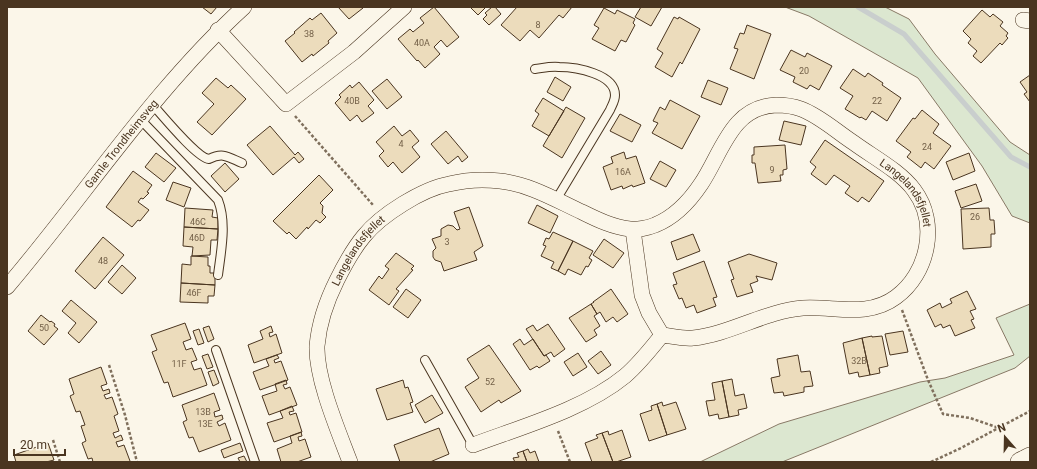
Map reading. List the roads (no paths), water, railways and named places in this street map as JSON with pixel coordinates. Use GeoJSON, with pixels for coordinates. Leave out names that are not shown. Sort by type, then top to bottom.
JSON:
{"type":"FeatureCollection","features":[{"type":"Feature","properties":{"kind":"street","name":"Gamle Trondheimsveg"},"geometry":{"type":"LineString","coordinates":[[7,286],[152,104],[218,30],[244,7]]}},
{"type":"Feature","properties":{"kind":"street"},"geometry":{"type":"LineString","coordinates":[[218,30],[286,104],[354,52],[404,7]]}},
{"type":"Feature","properties":{"kind":"street","name":"Langelandsfjellet"},"geometry":{"type":"LineString","coordinates":[[350,462],[329,404],[320,373],[317,348],[322,318],[332,290],[346,261],[364,236],[384,217],[420,195],[447,184],[474,180],[501,181],[524,186],[606,224],[633,230],[653,226],[672,216],[688,202],[703,181],[727,137],[740,120],[753,110],[767,106],[782,105],[799,108],[815,116],[902,177],[915,191],[923,205],[927,221],[928,239],[926,254],[920,268],[910,284],[897,297],[886,303],[872,308],[854,311],[800,308],[768,315],[714,334],[691,338],[662,335]]}},
{"type":"Feature","properties":{"kind":"street"},"geometry":{"type":"LineString","coordinates":[[473,445],[552,416],[597,394],[624,376],[644,358],[662,335],[649,313],[642,295],[633,230]]}},
{"type":"Feature","properties":{"kind":"street"},"geometry":{"type":"LineString","coordinates":[[1020,462],[1030,457]]}},
{"type":"Feature","properties":{"kind":"lane"},"geometry":{"type":"LineString","coordinates":[[534,69],[559,67],[586,71],[604,78],[611,83],[615,96],[610,110],[556,200]]}},
{"type":"Feature","properties":{"kind":"lane"},"geometry":{"type":"LineString","coordinates":[[152,104],[202,158],[209,159],[224,155],[242,163]]}},
{"type":"Feature","properties":{"kind":"lane"},"geometry":{"type":"LineString","coordinates":[[140,120],[218,200],[221,209],[222,226],[218,275]]}},
{"type":"Feature","properties":{"kind":"lane"},"geometry":{"type":"LineString","coordinates":[[216,350],[255,462]]}},
{"type":"Feature","properties":{"kind":"lane"},"geometry":{"type":"LineString","coordinates":[[424,360],[473,445]]}},
{"type":"Feature","properties":{"kind":"waterway"},"geometry":{"type":"LineString","coordinates":[[858,7],[904,34],[1011,157],[1030,167]]}}]}
